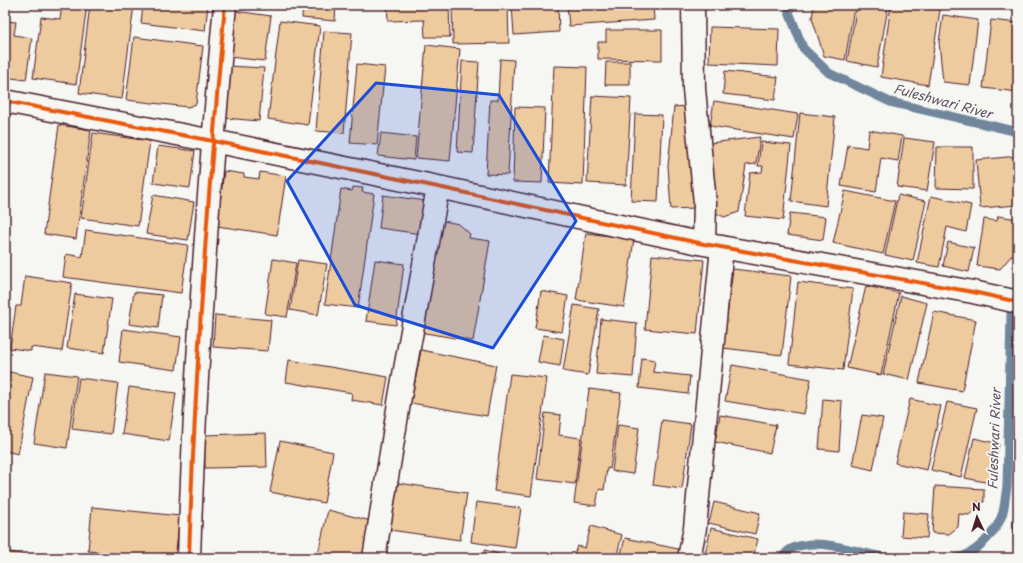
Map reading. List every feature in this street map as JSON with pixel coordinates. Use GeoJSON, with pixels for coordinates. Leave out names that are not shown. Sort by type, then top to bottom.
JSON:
{"type":"FeatureCollection","features":[{"type":"Feature","properties":{"kind":"street"},"geometry":{"type":"LineString","coordinates":[[189,558],[192,456],[213,141],[225,5]]}},
{"type":"Feature","properties":{"kind":"street"},"geometry":{"type":"LineString","coordinates":[[689,558],[695,528],[713,246],[705,203],[694,90],[693,5]]}},
{"type":"Feature","properties":{"kind":"street"},"geometry":{"type":"LineString","coordinates":[[5,101],[213,141],[438,187],[713,246],[972,292],[1018,302]]}},
{"type":"Feature","properties":{"kind":"street"},"geometry":{"type":"LineString","coordinates":[[374,558],[400,397],[438,187]]}},
{"type":"Feature","properties":{"kind":"highlighted area"},"geometry":{"type":"Polygon","coordinates":[[[376,83],[499,95],[576,221],[493,348],[355,305],[287,181],[376,83]]]}},
{"type":"Feature","properties":{"kind":"building"},"geometry":{"type":"Polygon","coordinates":[[[62,5],[87,5],[76,84],[33,78],[41,17],[60,19],[62,5]]]}},
{"type":"Feature","properties":{"kind":"building"},"geometry":{"type":"Polygon","coordinates":[[[90,5],[134,5],[122,99],[79,93],[90,5]]]}},
{"type":"Feature","properties":{"kind":"building"},"geometry":{"type":"Polygon","coordinates":[[[143,5],[208,5],[205,31],[141,23],[143,5]]]}},
{"type":"Feature","properties":{"kind":"building"},"geometry":{"type":"Polygon","coordinates":[[[303,5],[336,5],[335,21],[302,18],[303,5]]]}},
{"type":"Feature","properties":{"kind":"building"},"geometry":{"type":"Polygon","coordinates":[[[387,5],[449,5],[450,37],[425,37],[424,20],[388,21],[387,5]]]}},
{"type":"Feature","properties":{"kind":"building"},"geometry":{"type":"Polygon","coordinates":[[[452,5],[508,5],[509,43],[453,44],[452,5]]]}},
{"type":"Feature","properties":{"kind":"building"},"geometry":{"type":"Polygon","coordinates":[[[512,5],[558,5],[559,32],[514,35],[512,5]]]}},
{"type":"Feature","properties":{"kind":"building"},"geometry":{"type":"Polygon","coordinates":[[[567,5],[653,5],[654,20],[569,26],[567,5]]]}},
{"type":"Feature","properties":{"kind":"building"},"geometry":{"type":"Polygon","coordinates":[[[814,5],[837,5],[854,8],[845,60],[824,56],[812,18],[814,5]]]}},
{"type":"Feature","properties":{"kind":"building"},"geometry":{"type":"Polygon","coordinates":[[[857,5],[888,8],[877,67],[847,61],[857,5]]]}},
{"type":"Feature","properties":{"kind":"building"},"geometry":{"type":"Polygon","coordinates":[[[891,5],[905,5],[940,10],[928,85],[881,77],[891,5]]]}},
{"type":"Feature","properties":{"kind":"building"},"geometry":{"type":"Polygon","coordinates":[[[235,11],[271,16],[265,61],[229,57],[235,11]]]}},
{"type":"Feature","properties":{"kind":"building"},"geometry":{"type":"Polygon","coordinates":[[[943,15],[978,20],[970,85],[943,82],[939,42],[943,15]]]}},
{"type":"Feature","properties":{"kind":"building"},"geometry":{"type":"Polygon","coordinates":[[[991,20],[1018,23],[1018,92],[983,88],[991,20]]]}},
{"type":"Feature","properties":{"kind":"building"},"geometry":{"type":"Polygon","coordinates":[[[5,21],[16,22],[14,35],[32,38],[26,80],[5,77],[5,21]]]}},
{"type":"Feature","properties":{"kind":"building"},"geometry":{"type":"Polygon","coordinates":[[[280,21],[320,26],[308,125],[268,119],[280,21]]]}},
{"type":"Feature","properties":{"kind":"building"},"geometry":{"type":"Polygon","coordinates":[[[710,27],[779,29],[778,66],[709,63],[710,27]]]}},
{"type":"Feature","properties":{"kind":"building"},"geometry":{"type":"Polygon","coordinates":[[[606,30],[662,30],[662,60],[598,59],[598,42],[606,42],[606,30]]]}},
{"type":"Feature","properties":{"kind":"building"},"geometry":{"type":"Polygon","coordinates":[[[324,31],[352,33],[344,133],[316,131],[324,31]]]}},
{"type":"Feature","properties":{"kind":"building"},"geometry":{"type":"Polygon","coordinates":[[[134,37],[203,46],[196,104],[188,107],[126,100],[134,37]]]}},
{"type":"Feature","properties":{"kind":"building"},"geometry":{"type":"Polygon","coordinates":[[[426,45],[460,49],[450,161],[416,158],[426,45]]]}},
{"type":"Feature","properties":{"kind":"building"},"geometry":{"type":"Polygon","coordinates":[[[500,59],[514,60],[508,175],[486,174],[490,100],[498,100],[500,59]]]}},
{"type":"Feature","properties":{"kind":"building"},"geometry":{"type":"Polygon","coordinates":[[[462,61],[479,62],[473,153],[457,152],[462,61]]]}},
{"type":"Feature","properties":{"kind":"building"},"geometry":{"type":"Polygon","coordinates":[[[606,62],[630,62],[630,85],[605,85],[606,62]]]}},
{"type":"Feature","properties":{"kind":"building"},"geometry":{"type":"Polygon","coordinates":[[[357,64],[385,67],[377,145],[350,143],[357,64]]]}},
{"type":"Feature","properties":{"kind":"building"},"geometry":{"type":"Polygon","coordinates":[[[228,66],[264,68],[259,121],[224,118],[228,66]]]}},
{"type":"Feature","properties":{"kind":"building"},"geometry":{"type":"Polygon","coordinates":[[[554,66],[587,67],[583,185],[549,183],[554,66]]]}},
{"type":"Feature","properties":{"kind":"building"},"geometry":{"type":"Polygon","coordinates":[[[725,71],[778,77],[775,100],[723,94],[725,71]]]}},
{"type":"Feature","properties":{"kind":"building"},"geometry":{"type":"Polygon","coordinates":[[[592,96],[631,98],[626,185],[587,183],[592,96]]]}},
{"type":"Feature","properties":{"kind":"building"},"geometry":{"type":"Polygon","coordinates":[[[714,101],[798,114],[794,139],[710,126],[714,101]]]}},
{"type":"Feature","properties":{"kind":"building"},"geometry":{"type":"Polygon","coordinates":[[[688,106],[695,208],[671,209],[668,166],[674,107],[688,106]]]}},
{"type":"Feature","properties":{"kind":"building"},"geometry":{"type":"Polygon","coordinates":[[[515,107],[545,108],[542,183],[513,182],[515,107]]]}},
{"type":"Feature","properties":{"kind":"building"},"geometry":{"type":"Polygon","coordinates":[[[800,113],[835,117],[826,206],[791,201],[800,113]]]}},
{"type":"Feature","properties":{"kind":"building"},"geometry":{"type":"Polygon","coordinates":[[[635,114],[662,115],[658,202],[631,201],[635,114]]]}},
{"type":"Feature","properties":{"kind":"building"},"geometry":{"type":"Polygon","coordinates":[[[59,125],[91,130],[76,239],[44,234],[59,125]]]}},
{"type":"Feature","properties":{"kind":"building"},"geometry":{"type":"Polygon","coordinates":[[[869,130],[902,136],[898,161],[881,158],[876,192],[841,186],[848,145],[867,148],[869,130]]]}},
{"type":"Feature","properties":{"kind":"building"},"geometry":{"type":"Polygon","coordinates":[[[93,133],[150,141],[138,226],[81,218],[93,133]]]}},
{"type":"Feature","properties":{"kind":"building"},"geometry":{"type":"Polygon","coordinates":[[[381,133],[416,137],[414,160],[378,156],[381,133]]]}},
{"type":"Feature","properties":{"kind":"building"},"geometry":{"type":"Polygon","coordinates":[[[760,137],[756,164],[746,165],[739,212],[724,217],[712,211],[710,143],[760,137]]]}},
{"type":"Feature","properties":{"kind":"building"},"geometry":{"type":"Polygon","coordinates":[[[904,138],[935,142],[927,191],[897,187],[904,138]]]}},
{"type":"Feature","properties":{"kind":"building"},"geometry":{"type":"Polygon","coordinates":[[[761,142],[791,145],[783,220],[745,216],[750,173],[762,172],[763,166],[758,166],[761,142]]]}},
{"type":"Feature","properties":{"kind":"building"},"geometry":{"type":"Polygon","coordinates":[[[158,146],[195,151],[190,188],[153,183],[158,146]]]}},
{"type":"Feature","properties":{"kind":"building"},"geometry":{"type":"Polygon","coordinates":[[[937,147],[973,147],[973,189],[936,188],[937,147]]]}},
{"type":"Feature","properties":{"kind":"building"},"geometry":{"type":"Polygon","coordinates":[[[1018,156],[1018,205],[980,208],[976,160],[1018,156]]]}},
{"type":"Feature","properties":{"kind":"building"},"geometry":{"type":"Polygon","coordinates":[[[224,171],[244,174],[244,177],[259,179],[260,172],[286,176],[277,235],[217,226],[224,171]]]}},
{"type":"Feature","properties":{"kind":"building"},"geometry":{"type":"Polygon","coordinates":[[[353,187],[363,188],[362,192],[374,194],[358,308],[325,304],[341,189],[352,191],[353,187]]]}},
{"type":"Feature","properties":{"kind":"building"},"geometry":{"type":"Polygon","coordinates":[[[845,191],[895,201],[883,254],[833,243],[845,191]]]}},
{"type":"Feature","properties":{"kind":"building"},"geometry":{"type":"Polygon","coordinates":[[[153,195],[194,202],[188,240],[146,234],[153,195]]]}},
{"type":"Feature","properties":{"kind":"building"},"geometry":{"type":"Polygon","coordinates":[[[383,195],[426,201],[421,234],[379,228],[383,195]]]}},
{"type":"Feature","properties":{"kind":"building"},"geometry":{"type":"Polygon","coordinates":[[[898,195],[926,201],[913,261],[885,255],[898,195]]]}},
{"type":"Feature","properties":{"kind":"building"},"geometry":{"type":"Polygon","coordinates":[[[931,196],[971,205],[966,232],[947,227],[939,267],[917,263],[931,196]]]}},
{"type":"Feature","properties":{"kind":"building"},"geometry":{"type":"Polygon","coordinates":[[[790,213],[826,217],[823,240],[787,235],[790,213]]]}},
{"type":"Feature","properties":{"kind":"building"},"geometry":{"type":"Polygon","coordinates":[[[998,216],[1018,219],[1018,248],[1000,269],[977,266],[984,219],[997,221],[998,216]]]}},
{"type":"Feature","properties":{"kind":"building"},"geometry":{"type":"Polygon","coordinates":[[[438,220],[459,224],[470,234],[469,238],[490,241],[473,341],[419,332],[438,220]]]}},
{"type":"Feature","properties":{"kind":"building"},"geometry":{"type":"Polygon","coordinates":[[[86,230],[188,245],[181,293],[63,277],[66,254],[82,257],[86,230]]]}},
{"type":"Feature","properties":{"kind":"building"},"geometry":{"type":"Polygon","coordinates":[[[586,233],[634,239],[624,307],[576,300],[586,233]]]}},
{"type":"Feature","properties":{"kind":"building"},"geometry":{"type":"Polygon","coordinates":[[[948,242],[974,248],[969,272],[943,266],[948,242]]]}},
{"type":"Feature","properties":{"kind":"building"},"geometry":{"type":"Polygon","coordinates":[[[652,255],[704,260],[697,334],[645,329],[652,255]]]}},
{"type":"Feature","properties":{"kind":"building"},"geometry":{"type":"Polygon","coordinates":[[[273,259],[296,263],[287,317],[265,314],[273,259]]]}},
{"type":"Feature","properties":{"kind":"building"},"geometry":{"type":"Polygon","coordinates":[[[298,260],[327,264],[318,315],[290,310],[298,260]]]}},
{"type":"Feature","properties":{"kind":"building"},"geometry":{"type":"Polygon","coordinates":[[[375,260],[404,264],[396,325],[366,321],[375,260]]]}},
{"type":"Feature","properties":{"kind":"building"},"geometry":{"type":"Polygon","coordinates":[[[733,269],[791,276],[782,355],[723,348],[733,269]]]}},
{"type":"Feature","properties":{"kind":"building"},"geometry":{"type":"Polygon","coordinates":[[[25,276],[72,283],[62,351],[31,347],[31,351],[10,348],[16,306],[21,306],[25,276]]]}},
{"type":"Feature","properties":{"kind":"building"},"geometry":{"type":"Polygon","coordinates":[[[798,282],[853,289],[843,370],[789,364],[798,282]]]}},
{"type":"Feature","properties":{"kind":"building"},"geometry":{"type":"Polygon","coordinates":[[[866,286],[899,293],[881,375],[847,368],[866,286]]]}},
{"type":"Feature","properties":{"kind":"building"},"geometry":{"type":"Polygon","coordinates":[[[541,291],[568,296],[562,332],[535,328],[541,291]]]}},
{"type":"Feature","properties":{"kind":"building"},"geometry":{"type":"Polygon","coordinates":[[[134,292],[162,295],[158,328],[129,324],[134,292]]]}},
{"type":"Feature","properties":{"kind":"building"},"geometry":{"type":"Polygon","coordinates":[[[75,294],[112,299],[104,353],[67,348],[75,294]]]}},
{"type":"Feature","properties":{"kind":"building"},"geometry":{"type":"Polygon","coordinates":[[[901,296],[927,303],[909,380],[883,374],[901,296]]]}},
{"type":"Feature","properties":{"kind":"building"},"geometry":{"type":"Polygon","coordinates":[[[574,305],[599,309],[588,375],[563,371],[574,305]]]}},
{"type":"Feature","properties":{"kind":"building"},"geometry":{"type":"Polygon","coordinates":[[[934,312],[976,320],[962,391],[919,383],[934,312]]]}},
{"type":"Feature","properties":{"kind":"building"},"geometry":{"type":"Polygon","coordinates":[[[215,315],[271,320],[268,351],[213,347],[215,315]]]}},
{"type":"Feature","properties":{"kind":"building"},"geometry":{"type":"Polygon","coordinates":[[[601,319],[637,323],[633,377],[596,374],[601,319]]]}},
{"type":"Feature","properties":{"kind":"building"},"geometry":{"type":"Polygon","coordinates":[[[123,329],[181,337],[176,370],[119,362],[123,329]]]}},
{"type":"Feature","properties":{"kind":"building"},"geometry":{"type":"Polygon","coordinates":[[[543,335],[564,339],[560,366],[538,362],[543,335]]]}},
{"type":"Feature","properties":{"kind":"building"},"geometry":{"type":"Polygon","coordinates":[[[421,350],[496,365],[487,416],[411,403],[421,350]]]}},
{"type":"Feature","properties":{"kind":"building"},"geometry":{"type":"Polygon","coordinates":[[[642,358],[655,360],[653,372],[690,376],[688,394],[639,388],[642,358]]]}},
{"type":"Feature","properties":{"kind":"building"},"geometry":{"type":"Polygon","coordinates":[[[289,360],[388,377],[383,405],[351,400],[352,393],[286,382],[289,360]]]}},
{"type":"Feature","properties":{"kind":"building"},"geometry":{"type":"Polygon","coordinates":[[[732,365],[811,379],[804,414],[725,401],[732,365]]]}},
{"type":"Feature","properties":{"kind":"building"},"geometry":{"type":"Polygon","coordinates":[[[5,371],[33,377],[18,454],[5,451],[5,371]]]}},
{"type":"Feature","properties":{"kind":"building"},"geometry":{"type":"Polygon","coordinates":[[[45,372],[77,376],[67,448],[34,443],[45,372]]]}},
{"type":"Feature","properties":{"kind":"building"},"geometry":{"type":"Polygon","coordinates":[[[510,374],[547,378],[531,496],[494,491],[510,374]]]}},
{"type":"Feature","properties":{"kind":"building"},"geometry":{"type":"Polygon","coordinates":[[[79,378],[118,383],[111,434],[72,429],[79,378]]]}},
{"type":"Feature","properties":{"kind":"building"},"geometry":{"type":"Polygon","coordinates":[[[129,387],[176,393],[169,441],[122,434],[129,387]]]}},
{"type":"Feature","properties":{"kind":"building"},"geometry":{"type":"Polygon","coordinates":[[[589,389],[621,393],[610,469],[607,468],[604,490],[599,489],[596,506],[574,503],[589,389]]]}},
{"type":"Feature","properties":{"kind":"building"},"geometry":{"type":"Polygon","coordinates":[[[823,399],[842,401],[839,451],[819,449],[823,399]]]}},
{"type":"Feature","properties":{"kind":"building"},"geometry":{"type":"Polygon","coordinates":[[[910,399],[941,406],[927,470],[895,463],[910,399]]]}},
{"type":"Feature","properties":{"kind":"building"},"geometry":{"type":"Polygon","coordinates":[[[947,402],[977,408],[961,477],[931,470],[947,402]]]}},
{"type":"Feature","properties":{"kind":"building"},"geometry":{"type":"Polygon","coordinates":[[[545,413],[561,415],[559,435],[581,438],[575,484],[537,479],[545,413]]]}},
{"type":"Feature","properties":{"kind":"building"},"geometry":{"type":"Polygon","coordinates":[[[720,415],[776,425],[770,453],[715,442],[720,415]]]}},
{"type":"Feature","properties":{"kind":"building"},"geometry":{"type":"Polygon","coordinates":[[[862,415],[883,418],[873,470],[852,465],[862,415]]]}},
{"type":"Feature","properties":{"kind":"building"},"geometry":{"type":"Polygon","coordinates":[[[662,420],[691,424],[682,489],[653,485],[662,420]]]}},
{"type":"Feature","properties":{"kind":"building"},"geometry":{"type":"Polygon","coordinates":[[[618,425],[639,428],[633,474],[612,471],[618,425]]]}},
{"type":"Feature","properties":{"kind":"building"},"geometry":{"type":"Polygon","coordinates":[[[266,433],[267,467],[205,468],[204,435],[266,433]]]}},
{"type":"Feature","properties":{"kind":"building"},"geometry":{"type":"Polygon","coordinates":[[[974,438],[999,444],[990,483],[965,478],[974,438]]]}},
{"type":"Feature","properties":{"kind":"building"},"geometry":{"type":"Polygon","coordinates":[[[280,441],[333,452],[324,503],[270,492],[280,441]]]}},
{"type":"Feature","properties":{"kind":"building"},"geometry":{"type":"Polygon","coordinates":[[[398,483],[467,493],[460,540],[390,530],[398,483]]]}},
{"type":"Feature","properties":{"kind":"building"},"geometry":{"type":"Polygon","coordinates":[[[935,486],[984,489],[984,502],[976,502],[976,509],[969,515],[959,514],[958,527],[949,534],[932,533],[935,486]]]}},
{"type":"Feature","properties":{"kind":"building"},"geometry":{"type":"Polygon","coordinates":[[[476,502],[521,508],[515,548],[471,542],[476,502]]]}},
{"type":"Feature","properties":{"kind":"building"},"geometry":{"type":"Polygon","coordinates":[[[714,502],[760,513],[755,534],[709,523],[714,502]]]}},
{"type":"Feature","properties":{"kind":"building"},"geometry":{"type":"Polygon","coordinates":[[[92,507],[180,516],[175,558],[88,551],[92,507]]]}},
{"type":"Feature","properties":{"kind":"building"},"geometry":{"type":"Polygon","coordinates":[[[328,510],[371,521],[362,558],[317,558],[328,510]]]}},
{"type":"Feature","properties":{"kind":"building"},"geometry":{"type":"Polygon","coordinates":[[[903,512],[929,514],[927,538],[901,536],[903,512]]]}},
{"type":"Feature","properties":{"kind":"building"},"geometry":{"type":"Polygon","coordinates":[[[1013,521],[1018,521],[1018,546],[1014,546],[1013,521]]]}},
{"type":"Feature","properties":{"kind":"building"},"geometry":{"type":"Polygon","coordinates":[[[591,526],[622,535],[616,558],[573,558],[577,546],[585,548],[591,526]]]}},
{"type":"Feature","properties":{"kind":"building"},"geometry":{"type":"Polygon","coordinates":[[[711,528],[758,539],[753,558],[704,558],[711,528]]]}},
{"type":"Feature","properties":{"kind":"building"},"geometry":{"type":"Polygon","coordinates":[[[625,538],[683,550],[681,558],[620,558],[625,538]]]}},
{"type":"Feature","properties":{"kind":"building"},"geometry":{"type":"Polygon","coordinates":[[[485,550],[508,557],[508,558],[483,558],[485,550]]]}},
{"type":"Feature","properties":{"kind":"building"},"geometry":{"type":"Polygon","coordinates":[[[5,551],[41,558],[5,558],[5,551]]]}},
{"type":"Feature","properties":{"kind":"waterway","name":"Fuleshwari River"},"geometry":{"type":"LineString","coordinates":[[790,5],[789,12],[803,48],[829,73],[890,102],[1018,133]]}},
{"type":"Feature","properties":{"kind":"waterway","name":"Fuleshwari River"},"geometry":{"type":"LineString","coordinates":[[956,558],[970,553],[984,542],[995,529],[1003,512],[1007,487],[1011,314],[1017,302]]}},
{"type":"Feature","properties":{"kind":"waterway","name":"Fuleshwari River"},"geometry":{"type":"LineString","coordinates":[[782,558],[791,549],[802,545],[814,544],[839,547],[889,558]]}},
{"type":"Feature","properties":{"kind":"cycle path"},"geometry":{"type":"LineString","coordinates":[[189,558],[203,281],[225,5]]}},
{"type":"Feature","properties":{"kind":"cycle path"},"geometry":{"type":"LineString","coordinates":[[5,101],[213,141],[438,187],[704,244],[973,292],[1018,302]]}}]}
